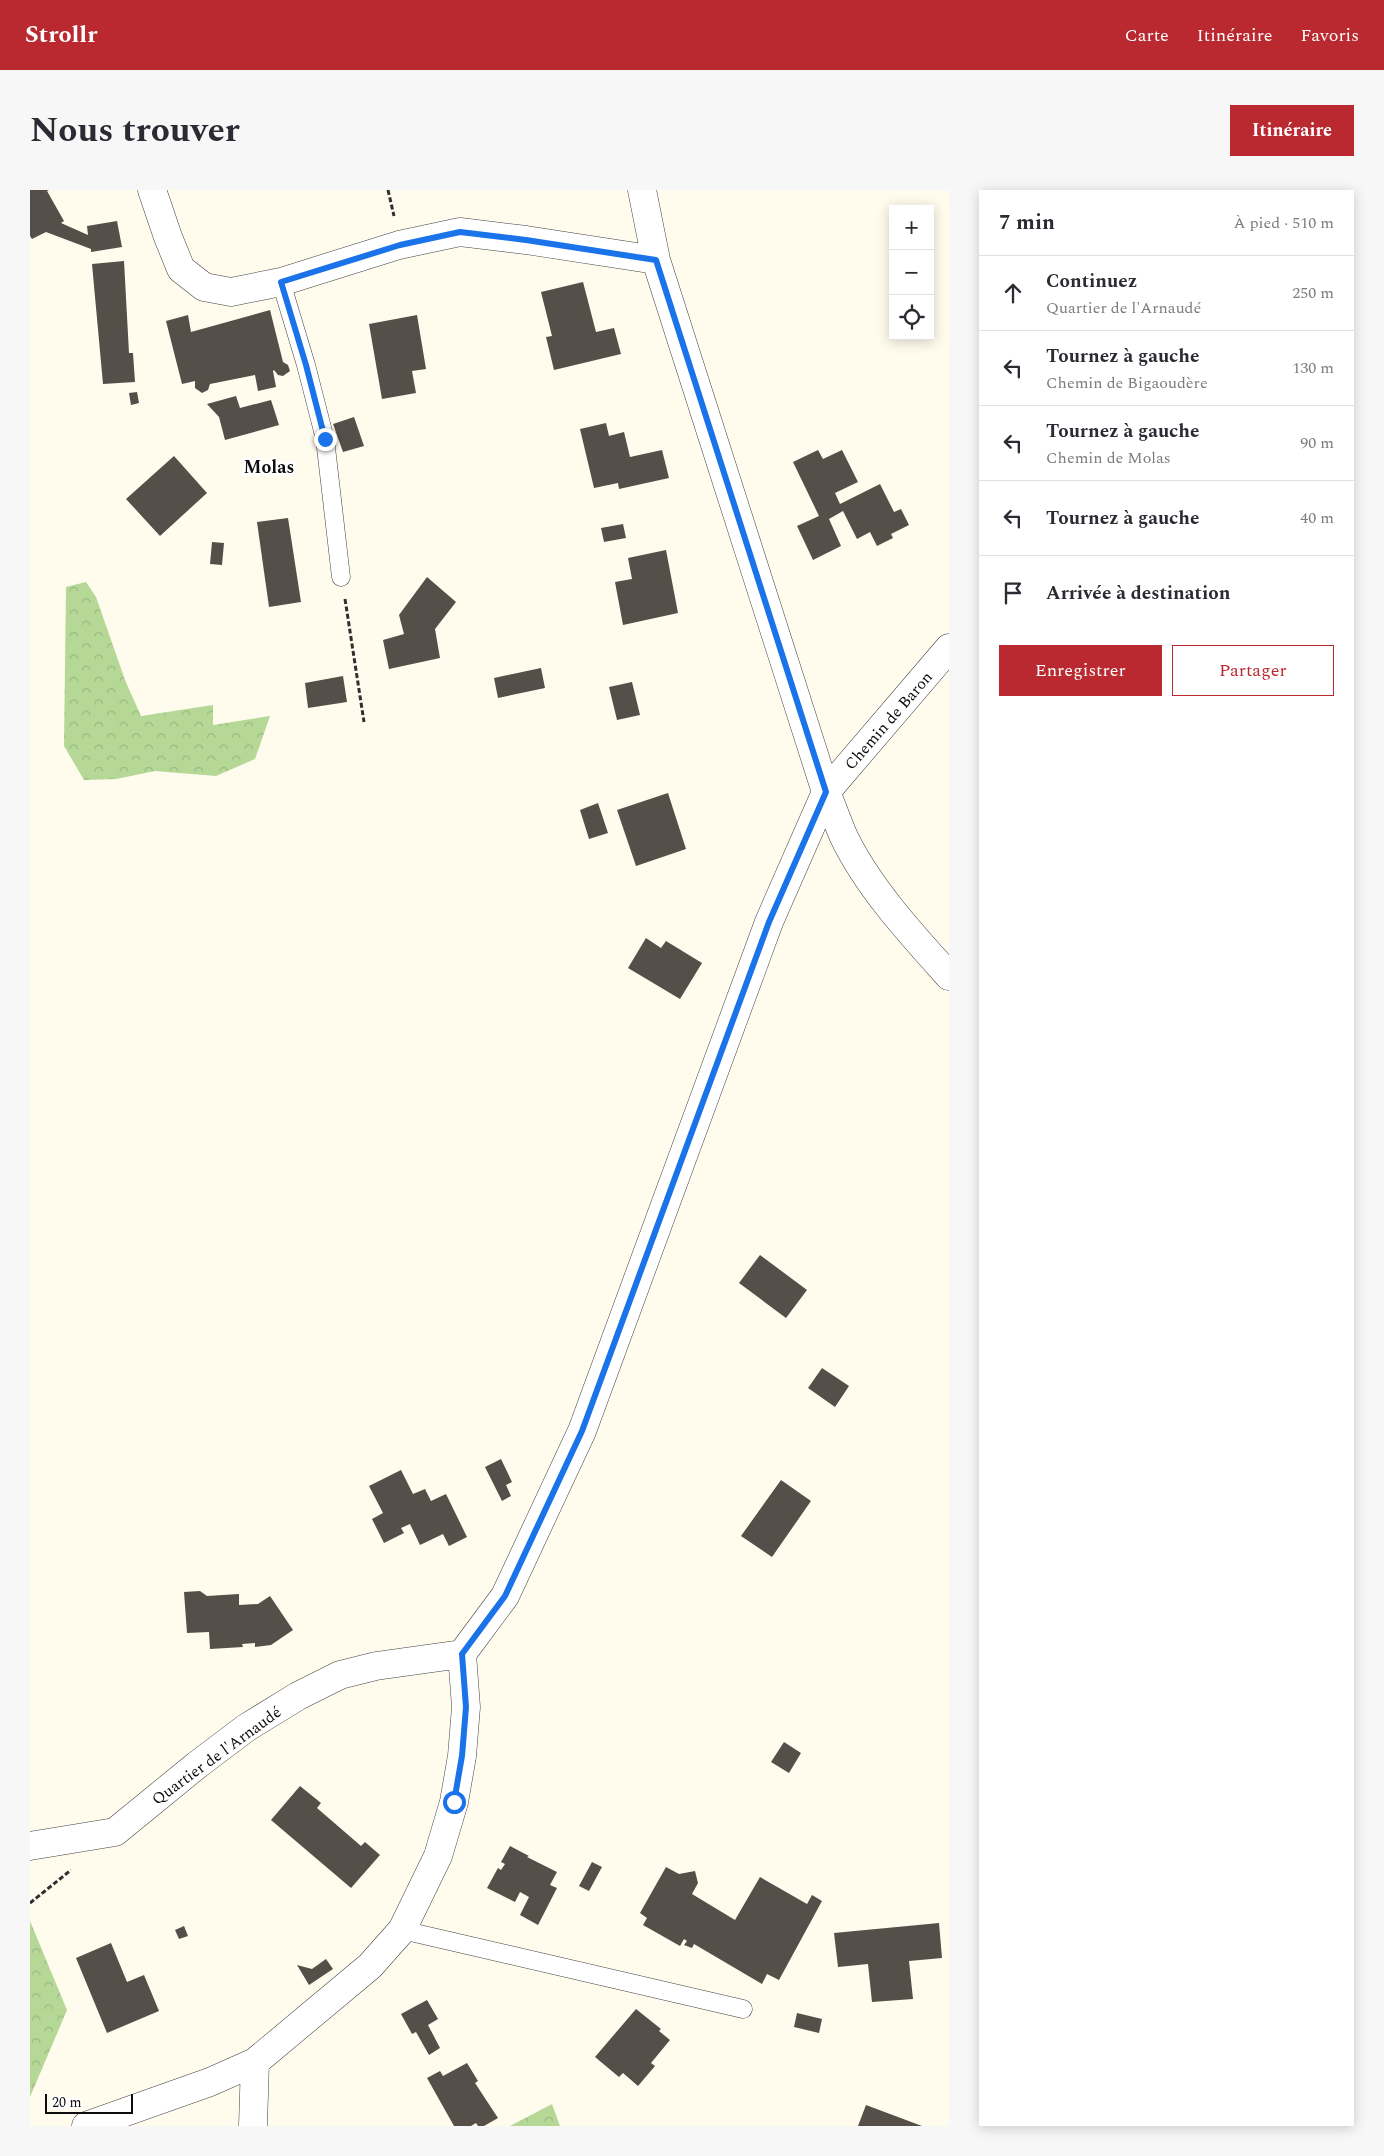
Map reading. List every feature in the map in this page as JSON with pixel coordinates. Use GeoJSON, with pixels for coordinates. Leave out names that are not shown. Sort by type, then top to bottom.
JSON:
{"type":"FeatureCollection","features":[{"type":"Feature","properties":{"kind":"street"},"geometry":{"type":"LineString","coordinates":[[152,190],[181,269],[204,286],[230,292],[281,282],[400,245],[460,232],[656,260]]}},
{"type":"Feature","properties":{"kind":"street"},"geometry":{"type":"LineString","coordinates":[[642,190],[656,260],[826,792],[844,836],[865,873],[911,934],[949,976]]}},
{"type":"Feature","properties":{"kind":"street","name":"Chemin de Baron"},"geometry":{"type":"LineString","coordinates":[[826,792],[949,649]]}},
{"type":"Feature","properties":{"kind":"street"},"geometry":{"type":"LineString","coordinates":[[86,2126],[210,2082],[255,2062],[370,1966],[402,1930],[438,1856],[454,1802],[462,1756],[466,1707],[462,1654],[505,1596],[582,1431],[769,922],[826,792]]}},
{"type":"Feature","properties":{"kind":"street","name":"Quartier de l'Arnaudé"},"geometry":{"type":"LineString","coordinates":[[30,1846],[115,1832],[246,1728],[298,1696],[340,1675],[376,1666],[462,1654]]}},
{"type":"Feature","properties":{"kind":"street"},"geometry":{"type":"LineString","coordinates":[[253,2126],[255,2062]]}},
{"type":"Feature","properties":{"kind":"lane"},"geometry":{"type":"LineString","coordinates":[[281,282],[306,365],[325,439],[341,577]]}},
{"type":"Feature","properties":{"kind":"lane"},"geometry":{"type":"LineString","coordinates":[[402,1930],[742,2010]]}},
{"type":"Feature","properties":{"kind":"path"},"geometry":{"type":"LineString","coordinates":[[341,577],[364,722]]}},
{"type":"Feature","properties":{"kind":"green space"},"geometry":{"type":"Polygon","coordinates":[[[86,582],[96,597],[125,680],[141,716],[213,705],[213,725],[270,716],[255,759],[216,776],[155,771],[116,779],[84,780],[64,746],[66,587],[86,582]]]}},
{"type":"Feature","properties":{"kind":"green space"},"geometry":{"type":"Polygon","coordinates":[[[30,1921],[67,2010],[30,2097],[30,1921]]]}},
{"type":"Feature","properties":{"kind":"green space"},"geometry":{"type":"Polygon","coordinates":[[[552,2104],[560,2126],[510,2126],[552,2104]]]}},
{"type":"Feature","properties":{"kind":"building"},"geometry":{"type":"Polygon","coordinates":[[[30,190],[49,190],[47,191],[64,221],[61,223],[88,235],[87,226],[117,221],[122,247],[91,252],[91,249],[46,232],[32,239],[30,236],[30,190]]]}},
{"type":"Feature","properties":{"kind":"building"},"geometry":{"type":"Polygon","coordinates":[[[124,261],[129,353],[133,353],[135,382],[103,384],[92,264],[124,261]]]}},
{"type":"Feature","properties":{"kind":"building"},"geometry":{"type":"Polygon","coordinates":[[[583,282],[596,332],[614,328],[621,354],[554,370],[546,337],[552,336],[541,292],[583,282]]]}},
{"type":"Feature","properties":{"kind":"building"},"geometry":{"type":"Polygon","coordinates":[[[270,310],[283,362],[288,365],[290,371],[283,376],[273,371],[276,387],[258,391],[255,375],[210,384],[208,390],[202,393],[195,388],[195,381],[182,384],[166,321],[188,315],[191,332],[270,310]]]}},
{"type":"Feature","properties":{"kind":"building"},"geometry":{"type":"Polygon","coordinates":[[[417,315],[426,369],[412,371],[416,393],[382,399],[369,324],[417,315]]]}},
{"type":"Feature","properties":{"kind":"building"},"geometry":{"type":"Polygon","coordinates":[[[137,392],[139,403],[131,405],[129,393],[137,392]]]}},
{"type":"Feature","properties":{"kind":"building"},"geometry":{"type":"Polygon","coordinates":[[[236,396],[240,408],[271,400],[279,425],[225,440],[219,417],[207,404],[236,396]]]}},
{"type":"Feature","properties":{"kind":"building"},"geometry":{"type":"Polygon","coordinates":[[[354,417],[364,446],[343,452],[333,424],[354,417]]]}},
{"type":"Feature","properties":{"kind":"building"},"geometry":{"type":"Polygon","coordinates":[[[606,423],[609,436],[624,432],[630,457],[662,450],[669,478],[619,489],[618,483],[594,488],[580,429],[606,423]]]}},
{"type":"Feature","properties":{"kind":"building"},"geometry":{"type":"Polygon","coordinates":[[[818,450],[823,459],[842,450],[858,482],[835,493],[840,504],[880,484],[894,512],[901,509],[909,525],[891,534],[893,538],[877,546],[870,532],[857,539],[843,511],[829,519],[841,546],[813,560],[797,526],[819,516],[793,462],[818,450]]]}},
{"type":"Feature","properties":{"kind":"building"},"geometry":{"type":"Polygon","coordinates":[[[174,456],[207,493],[160,536],[126,499],[174,456]]]}},
{"type":"Feature","properties":{"kind":"building"},"geometry":{"type":"Polygon","coordinates":[[[288,518],[301,602],[269,607],[257,522],[288,518]]]}},
{"type":"Feature","properties":{"kind":"building"},"geometry":{"type":"Polygon","coordinates":[[[623,524],[626,538],[604,542],[601,528],[623,524]]]}},
{"type":"Feature","properties":{"kind":"building"},"geometry":{"type":"Polygon","coordinates":[[[212,542],[224,543],[222,565],[210,564],[212,542]]]}},
{"type":"Feature","properties":{"kind":"building"},"geometry":{"type":"Polygon","coordinates":[[[666,550],[678,613],[623,625],[615,582],[632,579],[628,558],[666,550]]]}},
{"type":"Feature","properties":{"kind":"building"},"geometry":{"type":"Polygon","coordinates":[[[427,577],[456,602],[435,629],[440,658],[389,669],[383,640],[404,634],[399,615],[427,577]]]}},
{"type":"Feature","properties":{"kind":"building"},"geometry":{"type":"Polygon","coordinates":[[[541,668],[545,688],[498,698],[494,678],[541,668]]]}},
{"type":"Feature","properties":{"kind":"building"},"geometry":{"type":"Polygon","coordinates":[[[343,676],[347,702],[308,708],[305,683],[343,676]]]}},
{"type":"Feature","properties":{"kind":"building"},"geometry":{"type":"Polygon","coordinates":[[[632,682],[640,715],[617,720],[609,687],[632,682]]]}},
{"type":"Feature","properties":{"kind":"building"},"geometry":{"type":"Polygon","coordinates":[[[668,793],[686,849],[636,866],[617,810],[668,793]]]}},
{"type":"Feature","properties":{"kind":"building"},"geometry":{"type":"Polygon","coordinates":[[[598,803],[608,833],[589,839],[580,810],[598,803]]]}},
{"type":"Feature","properties":{"kind":"building"},"geometry":{"type":"Polygon","coordinates":[[[646,938],[661,948],[666,941],[702,963],[680,999],[628,968],[646,938]]]}},
{"type":"Feature","properties":{"kind":"building"},"geometry":{"type":"Polygon","coordinates":[[[760,1255],[807,1290],[786,1318],[739,1283],[760,1255]]]}},
{"type":"Feature","properties":{"kind":"building"},"geometry":{"type":"Polygon","coordinates":[[[822,1368],[849,1386],[835,1407],[808,1388],[822,1368]]]}},
{"type":"Feature","properties":{"kind":"building"},"geometry":{"type":"Polygon","coordinates":[[[501,1459],[512,1482],[506,1485],[511,1496],[502,1501],[485,1467],[501,1459]]]}},
{"type":"Feature","properties":{"kind":"building"},"geometry":{"type":"Polygon","coordinates":[[[401,1470],[413,1494],[425,1489],[431,1501],[446,1494],[467,1537],[449,1546],[443,1534],[420,1545],[410,1524],[401,1528],[404,1533],[384,1543],[372,1519],[383,1513],[369,1486],[401,1470]]]}},
{"type":"Feature","properties":{"kind":"building"},"geometry":{"type":"Polygon","coordinates":[[[781,1480],[811,1501],[772,1557],[741,1536],[781,1480]]]}},
{"type":"Feature","properties":{"kind":"building"},"geometry":{"type":"Polygon","coordinates":[[[200,1591],[207,1596],[239,1594],[239,1605],[258,1604],[270,1596],[293,1630],[271,1645],[255,1647],[255,1643],[242,1644],[243,1647],[210,1649],[209,1632],[187,1633],[184,1592],[200,1591]]]}},
{"type":"Feature","properties":{"kind":"building"},"geometry":{"type":"Polygon","coordinates":[[[784,1742],[801,1753],[789,1773],[771,1762],[784,1742]]]}},
{"type":"Feature","properties":{"kind":"building"},"geometry":{"type":"Polygon","coordinates":[[[300,1786],[321,1803],[317,1808],[361,1846],[365,1842],[380,1855],[351,1888],[271,1820],[300,1786]]]}},
{"type":"Feature","properties":{"kind":"building"},"geometry":{"type":"Polygon","coordinates":[[[510,1846],[557,1872],[550,1885],[557,1888],[538,1925],[520,1915],[529,1897],[520,1892],[515,1902],[487,1888],[498,1868],[501,1870],[505,1864],[501,1862],[510,1846]]]}},
{"type":"Feature","properties":{"kind":"building"},"geometry":{"type":"Polygon","coordinates":[[[592,1862],[602,1867],[589,1891],[579,1886],[592,1862]]]}},
{"type":"Feature","properties":{"kind":"building"},"geometry":{"type":"Polygon","coordinates":[[[666,1867],[679,1874],[695,1871],[698,1883],[692,1894],[735,1920],[760,1877],[807,1904],[812,1895],[822,1901],[779,1980],[767,1974],[762,1984],[694,1944],[692,1948],[684,1945],[687,1941],[684,1939],[680,1946],[643,1925],[647,1918],[640,1913],[666,1867]]]}},
{"type":"Feature","properties":{"kind":"building"},"geometry":{"type":"Polygon","coordinates":[[[939,1923],[942,1958],[909,1961],[913,1999],[872,2002],[868,1964],[838,1967],[834,1933],[939,1923]]]}},
{"type":"Feature","properties":{"kind":"building"},"geometry":{"type":"Polygon","coordinates":[[[184,1926],[188,1936],[179,1939],[175,1930],[184,1926]]]}},
{"type":"Feature","properties":{"kind":"building"},"geometry":{"type":"Polygon","coordinates":[[[111,1943],[127,1982],[144,1975],[159,2011],[107,2033],[76,1958],[111,1943]]]}},
{"type":"Feature","properties":{"kind":"building"},"geometry":{"type":"Polygon","coordinates":[[[326,1959],[333,1969],[309,1985],[297,1965],[312,1969],[326,1959]]]}},
{"type":"Feature","properties":{"kind":"building"},"geometry":{"type":"Polygon","coordinates":[[[427,2000],[438,2019],[428,2025],[440,2048],[429,2055],[416,2032],[412,2034],[401,2014],[427,2000]]]}},
{"type":"Feature","properties":{"kind":"building"},"geometry":{"type":"Polygon","coordinates":[[[636,2009],[661,2029],[659,2031],[670,2040],[651,2063],[655,2066],[638,2086],[623,2073],[619,2077],[595,2057],[636,2009]]]}},
{"type":"Feature","properties":{"kind":"building"},"geometry":{"type":"Polygon","coordinates":[[[797,2013],[822,2019],[819,2033],[794,2027],[797,2013]]]}},
{"type":"Feature","properties":{"kind":"building"},"geometry":{"type":"Polygon","coordinates":[[[467,2063],[478,2081],[475,2083],[498,2118],[484,2126],[478,2126],[476,2123],[471,2126],[454,2126],[427,2078],[440,2071],[443,2076],[467,2063]]]}},
{"type":"Feature","properties":{"kind":"building"},"geometry":{"type":"Polygon","coordinates":[[[866,2105],[922,2126],[858,2126],[866,2105]]]}},
{"type":"Feature","properties":{"kind":"district","name":"Molas"},"geometry":{"type":"Point","coordinates":[269,467]}},
{"type":"Feature","properties":{"kind":"route"},"geometry":{"type":"LineString","coordinates":[[325,439],[306,365],[281,282],[400,245],[460,232],[656,260],[826,792],[769,922],[582,1431],[505,1596],[462,1654],[466,1707],[462,1756],[454,1802]]}}]}
